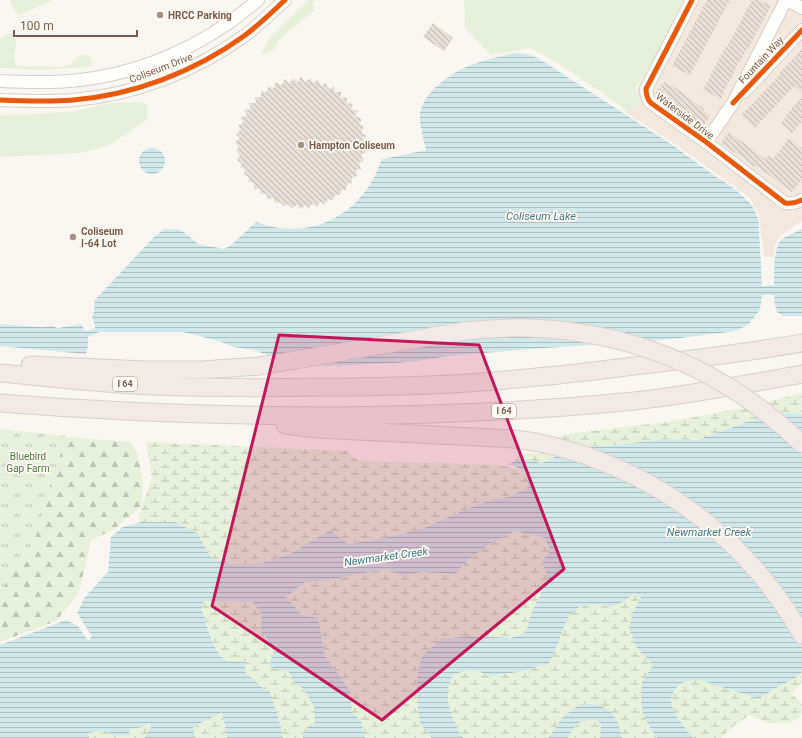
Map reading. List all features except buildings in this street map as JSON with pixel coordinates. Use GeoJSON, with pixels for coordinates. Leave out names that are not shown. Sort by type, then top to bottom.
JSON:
{"type":"FeatureCollection","features":[{"type":"Feature","properties":{"kind":"highway"},"geometry":{"type":"LineString","coordinates":[[0,363],[147,370],[201,370],[260,366],[464,331],[498,328],[530,328],[586,333],[634,344],[674,358],[704,372],[738,392],[765,412],[802,444]]}},
{"type":"Feature","properties":{"kind":"highway","name":"I 64"},"geometry":{"type":"LineString","coordinates":[[0,373],[151,386],[258,388],[425,386],[480,383],[609,369],[727,355],[802,343]]}},
{"type":"Feature","properties":{"kind":"highway","name":"I 64"},"geometry":{"type":"LineString","coordinates":[[0,403],[120,412],[203,415],[393,416],[532,409],[649,399],[712,390],[802,374]]}},
{"type":"Feature","properties":{"kind":"highway"},"geometry":{"type":"LineString","coordinates":[[203,415],[317,429],[513,439],[540,443],[596,460],[630,474],[678,501],[723,536],[739,551],[783,603],[802,636]]}},
{"type":"Feature","properties":{"kind":"street","name":"Coliseum Drive"},"geometry":{"type":"LineString","coordinates":[[0,81],[42,82],[77,80],[122,72],[146,65],[170,56],[202,40],[232,21],[258,0]]}},
{"type":"Feature","properties":{"kind":"street","name":"Coliseum Drive"},"geometry":{"type":"LineString","coordinates":[[0,100],[74,100],[119,92],[152,83],[204,61],[230,45],[259,24],[285,0]]}},
{"type":"Feature","properties":{"kind":"street","name":"Waterside Drive"},"geometry":{"type":"LineString","coordinates":[[692,0],[646,89],[648,99],[651,104],[706,142],[785,203],[797,203],[802,200]]}},
{"type":"Feature","properties":{"kind":"street","name":"Fountain Way"},"geometry":{"type":"LineString","coordinates":[[706,142],[733,103],[786,0]]}},
{"type":"Feature","properties":{"kind":"street"},"geometry":{"type":"LineString","coordinates":[[786,0],[802,8]]}},
{"type":"Feature","properties":{"kind":"street","name":"Fountain Way"},"geometry":{"type":"LineString","coordinates":[[733,103],[802,30]]}},
{"type":"Feature","properties":{"kind":"highlighted area"},"geometry":{"type":"Polygon","coordinates":[[[279,335],[479,345],[564,569],[382,720],[212,606],[279,335]]]}},
{"type":"Feature","properties":{"kind":"shaded area"},"geometry":{"type":"Polygon","coordinates":[[[683,0],[802,0],[802,221],[781,235],[774,246],[774,257],[764,257],[759,215],[750,198],[678,146],[625,112],[683,0]]]}},
{"type":"Feature","properties":{"kind":"green space"},"geometry":{"type":"Polygon","coordinates":[[[10,0],[53,0],[19,15],[16,13],[10,0]]]}},
{"type":"Feature","properties":{"kind":"green space"},"geometry":{"type":"Polygon","coordinates":[[[309,0],[316,0],[313,3],[314,11],[278,41],[276,48],[260,56],[271,36],[309,0]]]}},
{"type":"Feature","properties":{"kind":"green space"},"geometry":{"type":"Polygon","coordinates":[[[464,0],[684,0],[649,68],[635,88],[641,104],[628,112],[558,63],[530,48],[491,55],[465,28],[464,0]]]}},
{"type":"Feature","properties":{"kind":"green space"},"geometry":{"type":"Polygon","coordinates":[[[10,33],[13,34],[16,40],[14,60],[17,66],[54,67],[72,65],[75,59],[86,54],[91,59],[92,66],[47,70],[0,68],[0,39],[10,33]]]}},
{"type":"Feature","properties":{"kind":"green space"},"geometry":{"type":"Polygon","coordinates":[[[142,102],[147,106],[148,113],[146,120],[110,145],[80,153],[0,157],[0,115],[76,111],[110,103],[142,102]]]}},
{"type":"Feature","properties":{"kind":"green space"},"geometry":{"type":"Polygon","coordinates":[[[802,393],[802,414],[789,413],[753,420],[697,440],[664,439],[571,449],[542,463],[525,459],[515,461],[518,454],[541,453],[554,438],[576,433],[674,421],[744,408],[802,393]]]}},
{"type":"Feature","properties":{"kind":"green space","name":"Bluebird Gap Farm"},"geometry":{"type":"Polygon","coordinates":[[[0,429],[66,436],[36,535],[0,593],[0,429]]]}},
{"type":"Feature","properties":{"kind":"green space"},"geometry":{"type":"Polygon","coordinates":[[[0,432],[131,442],[138,454],[143,484],[141,506],[115,529],[91,540],[79,592],[56,621],[0,642],[0,432]]]}},
{"type":"Feature","properties":{"kind":"green space"},"geometry":{"type":"Polygon","coordinates":[[[146,442],[346,451],[359,461],[500,465],[525,471],[530,474],[527,488],[509,497],[487,501],[424,528],[385,538],[348,544],[330,530],[290,554],[262,563],[237,565],[212,559],[197,533],[175,522],[141,522],[138,518],[152,478],[146,442]]]}},
{"type":"Feature","properties":{"kind":"green space"},"geometry":{"type":"Polygon","coordinates":[[[514,531],[545,538],[550,551],[542,561],[548,579],[531,614],[526,632],[511,638],[475,636],[417,675],[417,701],[420,724],[430,734],[431,738],[365,738],[361,721],[352,712],[350,691],[325,656],[318,619],[302,615],[286,597],[305,582],[329,580],[388,569],[405,576],[421,572],[455,574],[469,559],[491,543],[514,531]]]}},
{"type":"Feature","properties":{"kind":"green space"},"geometry":{"type":"Polygon","coordinates":[[[634,593],[641,597],[633,612],[636,647],[653,665],[642,683],[651,730],[657,738],[622,738],[621,731],[579,705],[564,716],[548,738],[463,738],[454,721],[448,703],[448,689],[452,676],[465,670],[477,671],[491,676],[524,671],[568,617],[579,607],[594,604],[611,607],[625,601],[634,593]]]}},
{"type":"Feature","properties":{"kind":"green space"},"geometry":{"type":"Polygon","coordinates":[[[204,601],[253,602],[262,615],[260,631],[266,637],[289,672],[294,684],[303,688],[315,708],[315,724],[303,736],[303,738],[283,738],[270,692],[264,689],[246,673],[237,662],[223,658],[214,645],[201,608],[204,601]]]}},
{"type":"Feature","properties":{"kind":"green space"},"geometry":{"type":"Polygon","coordinates":[[[802,672],[802,683],[792,694],[802,704],[802,712],[797,720],[790,722],[768,723],[750,715],[736,724],[721,738],[693,738],[676,716],[672,706],[671,696],[676,688],[685,681],[700,680],[759,699],[774,689],[794,679],[802,672]]]}},
{"type":"Feature","properties":{"kind":"green space"},"geometry":{"type":"Polygon","coordinates":[[[222,711],[227,738],[195,738],[193,727],[222,711]]]}},
{"type":"Feature","properties":{"kind":"green space"},"geometry":{"type":"Polygon","coordinates":[[[586,720],[596,720],[601,724],[600,738],[568,738],[577,723],[586,720]]]}},
{"type":"Feature","properties":{"kind":"green space"},"geometry":{"type":"Polygon","coordinates":[[[149,723],[151,727],[144,738],[89,738],[88,733],[106,730],[129,735],[130,729],[143,727],[149,723]]]}},
{"type":"Feature","properties":{"kind":"water","name":"Coliseum Lake"},"geometry":{"type":"Polygon","coordinates":[[[515,53],[522,53],[541,60],[674,146],[736,190],[750,203],[758,219],[762,286],[774,285],[775,261],[779,243],[782,239],[802,229],[802,316],[783,316],[777,312],[774,295],[762,295],[759,311],[749,324],[740,329],[729,332],[664,340],[449,356],[395,363],[325,366],[279,359],[254,350],[234,347],[219,341],[183,332],[99,332],[88,337],[86,354],[0,346],[0,324],[39,327],[53,326],[59,328],[81,324],[85,331],[95,329],[92,316],[94,312],[95,300],[154,237],[163,230],[180,230],[198,244],[224,249],[230,246],[256,222],[277,228],[296,229],[316,226],[333,219],[349,208],[363,195],[374,178],[382,158],[384,159],[426,150],[421,130],[421,108],[425,100],[439,84],[466,67],[515,53]]]}},
{"type":"Feature","properties":{"kind":"water"},"geometry":{"type":"Polygon","coordinates":[[[152,148],[161,152],[165,161],[161,170],[152,174],[143,170],[139,161],[143,152],[152,148]]]}},
{"type":"Feature","properties":{"kind":"water","name":"Newmarket Creek"},"geometry":{"type":"Polygon","coordinates":[[[789,413],[802,414],[802,672],[794,679],[774,689],[759,699],[700,680],[685,681],[676,688],[671,696],[672,706],[676,716],[693,738],[657,738],[643,714],[641,698],[642,683],[653,665],[636,647],[629,628],[633,612],[641,597],[634,593],[625,601],[611,607],[594,604],[579,607],[568,617],[550,662],[524,671],[491,676],[477,671],[465,670],[452,676],[448,689],[448,703],[454,721],[463,738],[431,738],[430,734],[420,724],[417,701],[417,675],[422,656],[441,639],[475,636],[511,638],[526,632],[531,614],[548,579],[542,561],[550,551],[545,538],[515,531],[491,543],[469,559],[455,574],[421,572],[405,576],[388,569],[329,580],[305,582],[286,597],[302,615],[318,618],[325,656],[350,691],[352,712],[361,721],[365,738],[303,738],[308,726],[315,723],[315,708],[303,688],[294,684],[289,672],[269,667],[274,651],[266,637],[260,631],[262,615],[253,602],[204,601],[201,608],[219,654],[228,660],[239,662],[244,661],[246,673],[264,689],[270,692],[283,738],[227,738],[222,712],[193,727],[195,738],[144,738],[151,727],[149,723],[143,727],[130,729],[129,735],[113,736],[106,730],[88,733],[89,738],[0,738],[0,645],[66,620],[78,626],[88,641],[92,636],[77,613],[85,597],[108,572],[111,537],[123,527],[141,522],[175,522],[197,533],[212,559],[237,565],[262,563],[290,554],[330,530],[348,544],[385,538],[424,528],[487,501],[509,497],[527,488],[530,474],[509,464],[515,461],[525,459],[542,463],[571,449],[664,439],[697,440],[753,420],[789,413]]]}},
{"type":"Feature","properties":{"kind":"water"},"geometry":{"type":"Polygon","coordinates":[[[592,704],[605,708],[613,715],[619,725],[622,738],[600,738],[601,724],[596,720],[578,723],[568,738],[548,738],[564,716],[579,705],[592,704]]]}},
{"type":"Feature","properties":{"kind":"cycle path"},"geometry":{"type":"LineString","coordinates":[[0,100],[73,100],[118,93],[163,80],[184,71],[225,49],[250,32],[285,0]]}},
{"type":"Feature","properties":{"kind":"cycle path"},"geometry":{"type":"LineString","coordinates":[[692,0],[646,89],[648,98],[651,103],[706,142],[785,203],[794,203],[802,200]]}},
{"type":"Feature","properties":{"kind":"cycle path"},"geometry":{"type":"LineString","coordinates":[[733,103],[802,30]]}},
{"type":"Feature","properties":{"kind":"place","name":"HRCC Parking"},"geometry":{"type":"Point","coordinates":[160,15]}},
{"type":"Feature","properties":{"kind":"place","name":"Hampton Coliseum"},"geometry":{"type":"Point","coordinates":[301,145]}},
{"type":"Feature","properties":{"kind":"place","name":"Coliseum I-64 Lot"},"geometry":{"type":"Point","coordinates":[73,237]}}]}
